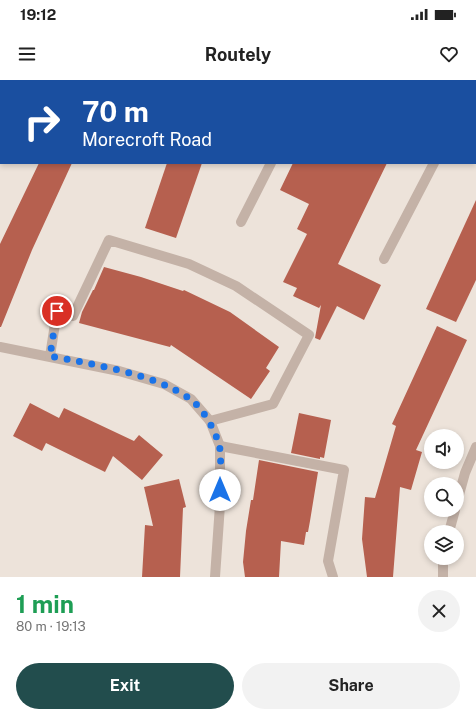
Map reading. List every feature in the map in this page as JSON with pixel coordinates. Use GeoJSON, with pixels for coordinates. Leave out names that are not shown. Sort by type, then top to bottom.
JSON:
{"type":"FeatureCollection","features":[{"type":"Feature","properties":{"kind":"street"},"geometry":{"type":"LineString","coordinates":[[241,222],[270,164]]}},
{"type":"Feature","properties":{"kind":"street"},"geometry":{"type":"LineString","coordinates":[[384,259],[430,164]]}},
{"type":"Feature","properties":{"kind":"street"},"geometry":{"type":"LineString","coordinates":[[50,356],[57,311],[73,316],[109,240],[189,264],[236,286],[309,335],[273,404],[210,421]]}},
{"type":"Feature","properties":{"kind":"street"},"geometry":{"type":"LineString","coordinates":[[0,347],[118,371],[164,384],[191,399],[210,421],[220,446],[220,505],[215,577]]}},
{"type":"Feature","properties":{"kind":"street"},"geometry":{"type":"LineString","coordinates":[[220,446],[344,470],[328,561],[333,577]]}},
{"type":"Feature","properties":{"kind":"street"},"geometry":{"type":"LineString","coordinates":[[464,477],[476,447]]}},
{"type":"Feature","properties":{"kind":"street"},"geometry":{"type":"LineString","coordinates":[[443,565],[443,577]]}},
{"type":"Feature","properties":{"kind":"building"},"geometry":{"type":"Polygon","coordinates":[[[39,164],[72,164],[32,250],[1,327],[0,244],[39,164]]]}},
{"type":"Feature","properties":{"kind":"building"},"geometry":{"type":"Polygon","coordinates":[[[167,164],[202,164],[176,238],[145,228],[167,164]]]}},
{"type":"Feature","properties":{"kind":"building"},"geometry":{"type":"Polygon","coordinates":[[[293,164],[387,164],[338,264],[381,285],[364,320],[337,306],[320,340],[315,338],[321,305],[319,308],[293,296],[297,288],[283,282],[307,234],[297,229],[309,204],[280,190],[293,164]]]}},
{"type":"Feature","properties":{"kind":"building"},"geometry":{"type":"Polygon","coordinates":[[[476,200],[476,280],[456,322],[426,309],[476,200]]]}},
{"type":"Feature","properties":{"kind":"building"},"geometry":{"type":"Polygon","coordinates":[[[104,267],[183,291],[184,290],[230,312],[279,347],[266,368],[270,371],[251,399],[171,345],[170,347],[79,323],[82,312],[104,267]]]}},
{"type":"Feature","properties":{"kind":"building"},"geometry":{"type":"Polygon","coordinates":[[[437,326],[467,340],[426,429],[424,429],[424,433],[416,450],[422,452],[411,490],[400,487],[393,577],[367,577],[362,539],[365,497],[375,498],[396,426],[392,424],[437,326]]]}},
{"type":"Feature","properties":{"kind":"building"},"geometry":{"type":"Polygon","coordinates":[[[30,403],[59,418],[64,408],[134,441],[139,435],[163,455],[142,480],[113,456],[105,472],[46,443],[42,451],[13,436],[30,403]]]}},
{"type":"Feature","properties":{"kind":"building"},"geometry":{"type":"Polygon","coordinates":[[[299,413],[331,420],[324,458],[320,457],[320,459],[291,453],[299,413]]]}},
{"type":"Feature","properties":{"kind":"building"},"geometry":{"type":"Polygon","coordinates":[[[259,460],[318,472],[308,532],[306,532],[304,545],[281,541],[279,577],[245,577],[243,562],[246,531],[251,500],[253,500],[259,460]]]}},
{"type":"Feature","properties":{"kind":"building"},"geometry":{"type":"Polygon","coordinates":[[[179,479],[186,507],[183,508],[180,577],[142,577],[145,525],[153,526],[144,487],[179,479]]]}},
{"type":"Feature","properties":{"kind":"route"},"geometry":{"type":"LineString","coordinates":[[57,311],[50,356],[118,371],[164,384],[191,399],[210,421],[220,446],[220,490]]}}]}
